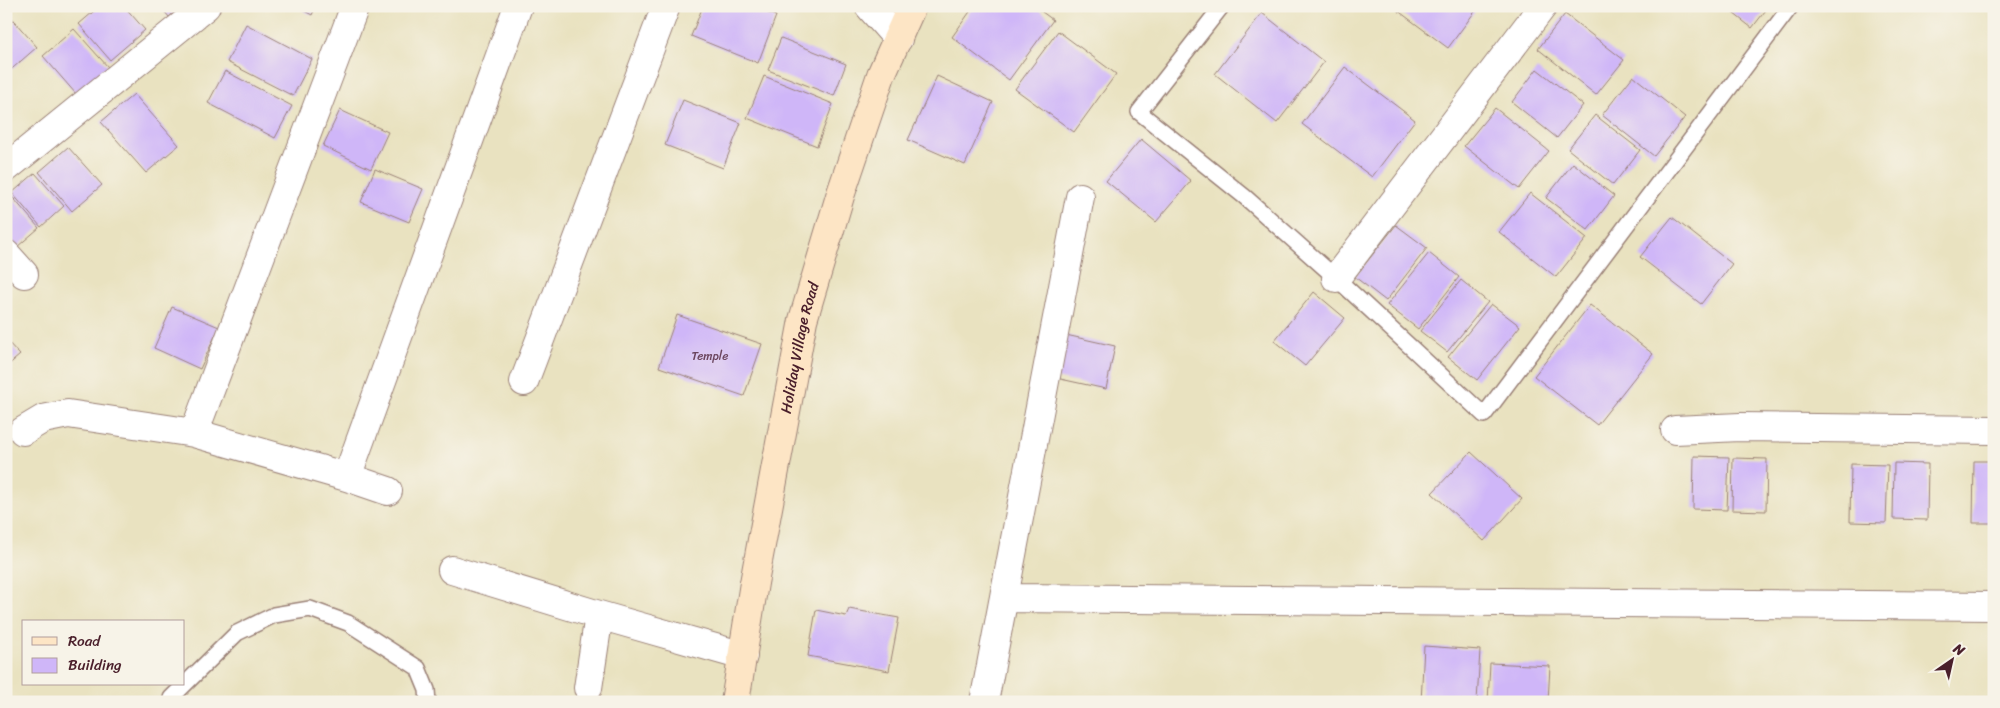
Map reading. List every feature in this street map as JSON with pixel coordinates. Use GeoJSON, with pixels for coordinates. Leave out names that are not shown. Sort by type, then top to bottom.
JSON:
{"type":"FeatureCollection","features":[{"type":"Feature","properties":{"kind":"street"},"geometry":{"type":"LineString","coordinates":[[6,168],[206,6]]}},
{"type":"Feature","properties":{"kind":"street"},"geometry":{"type":"LineString","coordinates":[[194,433],[355,6]]}},
{"type":"Feature","properties":{"kind":"street"},"geometry":{"type":"LineString","coordinates":[[347,477],[518,6]]}},
{"type":"Feature","properties":{"kind":"street"},"geometry":{"type":"LineString","coordinates":[[869,6],[898,39]]}},
{"type":"Feature","properties":{"kind":"street","name":"Holiday Village Road"},"geometry":{"type":"LineString","coordinates":[[735,702],[754,583],[803,320],[840,196],[881,76],[912,6]]}},
{"type":"Feature","properties":{"kind":"street"},"geometry":{"type":"LineString","coordinates":[[1336,278],[1543,6]]}},
{"type":"Feature","properties":{"kind":"street"},"geometry":{"type":"LineString","coordinates":[[524,382],[659,10]]}},
{"type":"Feature","properties":{"kind":"street"},"geometry":{"type":"LineString","coordinates":[[984,702],[1080,197]]}},
{"type":"Feature","properties":{"kind":"street"},"geometry":{"type":"LineString","coordinates":[[6,254],[24,274]]}},
{"type":"Feature","properties":{"kind":"street"},"geometry":{"type":"LineString","coordinates":[[23,431],[43,419],[68,414],[194,433],[347,477],[388,491]]}},
{"type":"Feature","properties":{"kind":"street"},"geometry":{"type":"LineString","coordinates":[[1675,430],[1740,427],[1994,430]]}},
{"type":"Feature","properties":{"kind":"street"},"geometry":{"type":"LineString","coordinates":[[452,570],[598,615],[743,656]]}},
{"type":"Feature","properties":{"kind":"street"},"geometry":{"type":"LineString","coordinates":[[1005,598],[1994,606]]}},
{"type":"Feature","properties":{"kind":"street"},"geometry":{"type":"LineString","coordinates":[[588,688],[598,615]]}},
{"type":"Feature","properties":{"kind":"lane"},"geometry":{"type":"LineString","coordinates":[[1222,6],[1139,112],[1245,197],[1484,415],[1791,6]]}},
{"type":"Feature","properties":{"kind":"lane"},"geometry":{"type":"LineString","coordinates":[[185,684],[237,633],[274,615],[310,609],[348,624],[418,668],[427,690],[428,702]]}},
{"type":"Feature","properties":{"kind":"lane"},"geometry":{"type":"LineString","coordinates":[[171,698],[183,686]]}},
{"type":"Feature","properties":{"kind":"building"},"geometry":{"type":"Polygon","coordinates":[[[100,6],[124,6],[145,30],[110,60],[79,24],[100,6]]]}},
{"type":"Feature","properties":{"kind":"building"},"geometry":{"type":"Polygon","coordinates":[[[160,6],[182,6],[169,17],[160,6]]]}},
{"type":"Feature","properties":{"kind":"building"},"geometry":{"type":"Polygon","coordinates":[[[295,6],[316,6],[312,15],[295,6]]]}},
{"type":"Feature","properties":{"kind":"building"},"geometry":{"type":"Polygon","coordinates":[[[703,6],[751,6],[776,16],[758,63],[691,36],[703,6]]]}},
{"type":"Feature","properties":{"kind":"building"},"geometry":{"type":"Polygon","coordinates":[[[974,6],[1034,6],[1053,20],[1009,80],[952,37],[974,6]]]}},
{"type":"Feature","properties":{"kind":"building"},"geometry":{"type":"Polygon","coordinates":[[[1400,6],[1479,6],[1448,48],[1397,10],[1400,6]]]}},
{"type":"Feature","properties":{"kind":"building"},"geometry":{"type":"Polygon","coordinates":[[[1724,6],[1769,6],[1752,28],[1724,6]]]}},
{"type":"Feature","properties":{"kind":"building"},"geometry":{"type":"Polygon","coordinates":[[[1262,13],[1324,62],[1277,123],[1215,74],[1262,13]]]}},
{"type":"Feature","properties":{"kind":"building"},"geometry":{"type":"Polygon","coordinates":[[[6,14],[37,47],[6,74],[6,14]]]}},
{"type":"Feature","properties":{"kind":"building"},"geometry":{"type":"Polygon","coordinates":[[[1565,14],[1624,60],[1596,95],[1538,49],[1565,14]]]}},
{"type":"Feature","properties":{"kind":"building"},"geometry":{"type":"Polygon","coordinates":[[[246,24],[312,59],[293,96],[227,62],[246,24]]]}},
{"type":"Feature","properties":{"kind":"building"},"geometry":{"type":"Polygon","coordinates":[[[74,29],[108,67],[76,94],[43,56],[74,29]]]}},
{"type":"Feature","properties":{"kind":"building"},"geometry":{"type":"Polygon","coordinates":[[[1058,31],[1116,74],[1074,132],[1015,89],[1058,31]]]}},
{"type":"Feature","properties":{"kind":"building"},"geometry":{"type":"Polygon","coordinates":[[[781,38],[846,64],[834,96],[768,70],[781,38]]]}},
{"type":"Feature","properties":{"kind":"building"},"geometry":{"type":"Polygon","coordinates":[[[1345,67],[1415,120],[1372,177],[1302,124],[1345,67]]]}},
{"type":"Feature","properties":{"kind":"building"},"geometry":{"type":"Polygon","coordinates":[[[1537,69],[1583,105],[1557,138],[1512,102],[1537,69]]]}},
{"type":"Feature","properties":{"kind":"building"},"geometry":{"type":"Polygon","coordinates":[[[225,71],[292,106],[275,138],[208,103],[225,71]]]}},
{"type":"Feature","properties":{"kind":"building"},"geometry":{"type":"Polygon","coordinates":[[[764,76],[833,104],[817,146],[747,118],[764,76]]]}},
{"type":"Feature","properties":{"kind":"building"},"geometry":{"type":"Polygon","coordinates":[[[937,76],[993,102],[965,165],[908,140],[937,76]]]}},
{"type":"Feature","properties":{"kind":"building"},"geometry":{"type":"Polygon","coordinates":[[[1633,76],[1685,117],[1654,156],[1602,115],[1633,76]]]}},
{"type":"Feature","properties":{"kind":"building"},"geometry":{"type":"Polygon","coordinates":[[[134,94],[179,145],[146,173],[101,122],[134,94]]]}},
{"type":"Feature","properties":{"kind":"building"},"geometry":{"type":"Polygon","coordinates":[[[683,100],[741,123],[723,168],[665,145],[683,100]]]}},
{"type":"Feature","properties":{"kind":"building"},"geometry":{"type":"Polygon","coordinates":[[[1495,108],[1549,151],[1519,189],[1464,146],[1495,108]]]}},
{"type":"Feature","properties":{"kind":"building"},"geometry":{"type":"Polygon","coordinates":[[[340,110],[388,132],[371,169],[323,146],[340,110]]]}},
{"type":"Feature","properties":{"kind":"building"},"geometry":{"type":"Polygon","coordinates":[[[1595,115],[1640,150],[1613,185],[1568,149],[1595,115]]]}},
{"type":"Feature","properties":{"kind":"building"},"geometry":{"type":"Polygon","coordinates":[[[1141,139],[1191,181],[1156,222],[1106,181],[1141,139]]]}},
{"type":"Feature","properties":{"kind":"building"},"geometry":{"type":"Polygon","coordinates":[[[68,147],[102,185],[72,211],[39,172],[68,147]]]}},
{"type":"Feature","properties":{"kind":"building"},"geometry":{"type":"Polygon","coordinates":[[[1573,163],[1614,196],[1588,230],[1546,198],[1573,163]]]}},
{"type":"Feature","properties":{"kind":"building"},"geometry":{"type":"Polygon","coordinates":[[[375,169],[423,189],[409,222],[361,202],[375,169]]]}},
{"type":"Feature","properties":{"kind":"building"},"geometry":{"type":"Polygon","coordinates":[[[35,173],[64,206],[41,227],[12,193],[35,173]]]}},
{"type":"Feature","properties":{"kind":"building"},"geometry":{"type":"Polygon","coordinates":[[[8,192],[39,228],[17,247],[6,235],[6,194],[8,192]]]}},
{"type":"Feature","properties":{"kind":"building"},"geometry":{"type":"Polygon","coordinates":[[[1530,193],[1587,238],[1556,277],[1499,232],[1530,193]]]}},
{"type":"Feature","properties":{"kind":"building"},"geometry":{"type":"Polygon","coordinates":[[[1672,217],[1732,264],[1701,304],[1640,257],[1672,217]]]}},
{"type":"Feature","properties":{"kind":"building"},"geometry":{"type":"Polygon","coordinates":[[[1396,225],[1427,248],[1386,301],[1355,277],[1396,225]]]}},
{"type":"Feature","properties":{"kind":"building"},"geometry":{"type":"Polygon","coordinates":[[[1429,253],[1459,277],[1418,329],[1387,305],[1429,253]]]}},
{"type":"Feature","properties":{"kind":"building"},"geometry":{"type":"Polygon","coordinates":[[[1461,280],[1488,302],[1447,352],[1420,331],[1461,280]]]}},
{"type":"Feature","properties":{"kind":"building"},"geometry":{"type":"Polygon","coordinates":[[[1314,292],[1345,318],[1305,366],[1274,341],[1314,292]]]}},
{"type":"Feature","properties":{"kind":"building"},"geometry":{"type":"Polygon","coordinates":[[[1491,304],[1520,326],[1477,380],[1448,357],[1491,304]]]}},
{"type":"Feature","properties":{"kind":"building"},"geometry":{"type":"Polygon","coordinates":[[[1590,305],[1653,354],[1597,425],[1534,376],[1590,305]]]}},
{"type":"Feature","properties":{"kind":"building"},"geometry":{"type":"Polygon","coordinates":[[[172,307],[219,327],[200,369],[154,348],[172,307]]]}},
{"type":"Feature","properties":{"kind":"building"},"geometry":{"type":"Polygon","coordinates":[[[677,315],[762,344],[744,396],[659,367],[677,315]]]}},
{"type":"Feature","properties":{"kind":"building"},"geometry":{"type":"Polygon","coordinates":[[[1066,335],[1115,346],[1106,389],[1056,378],[1066,335]]]}},
{"type":"Feature","properties":{"kind":"building"},"geometry":{"type":"Polygon","coordinates":[[[6,340],[20,355],[6,367],[6,340]]]}},
{"type":"Feature","properties":{"kind":"building"},"geometry":{"type":"Polygon","coordinates":[[[1471,452],[1522,499],[1484,541],[1432,493],[1471,452]]]}},
{"type":"Feature","properties":{"kind":"building"},"geometry":{"type":"Polygon","coordinates":[[[1694,456],[1729,457],[1727,510],[1693,509],[1694,456]]]}},
{"type":"Feature","properties":{"kind":"building"},"geometry":{"type":"Polygon","coordinates":[[[1733,458],[1767,459],[1766,511],[1732,510],[1733,458]]]}},
{"type":"Feature","properties":{"kind":"building"},"geometry":{"type":"Polygon","coordinates":[[[1974,461],[1994,461],[1994,523],[1973,523],[1974,461]]]}},
{"type":"Feature","properties":{"kind":"building"},"geometry":{"type":"Polygon","coordinates":[[[1894,463],[1928,464],[1927,520],[1893,519],[1894,463]]]}},
{"type":"Feature","properties":{"kind":"building"},"geometry":{"type":"Polygon","coordinates":[[[1851,464],[1888,465],[1886,523],[1850,522],[1851,464]]]}},
{"type":"Feature","properties":{"kind":"building"},"geometry":{"type":"Polygon","coordinates":[[[849,609],[899,618],[889,671],[808,656],[816,610],[846,616],[849,609]]]}},
{"type":"Feature","properties":{"kind":"building"},"geometry":{"type":"Polygon","coordinates":[[[1424,646],[1480,650],[1477,702],[1421,702],[1424,646]]]}},
{"type":"Feature","properties":{"kind":"building"},"geometry":{"type":"Polygon","coordinates":[[[1490,663],[1550,666],[1548,702],[1488,702],[1490,663]]]}}]}
